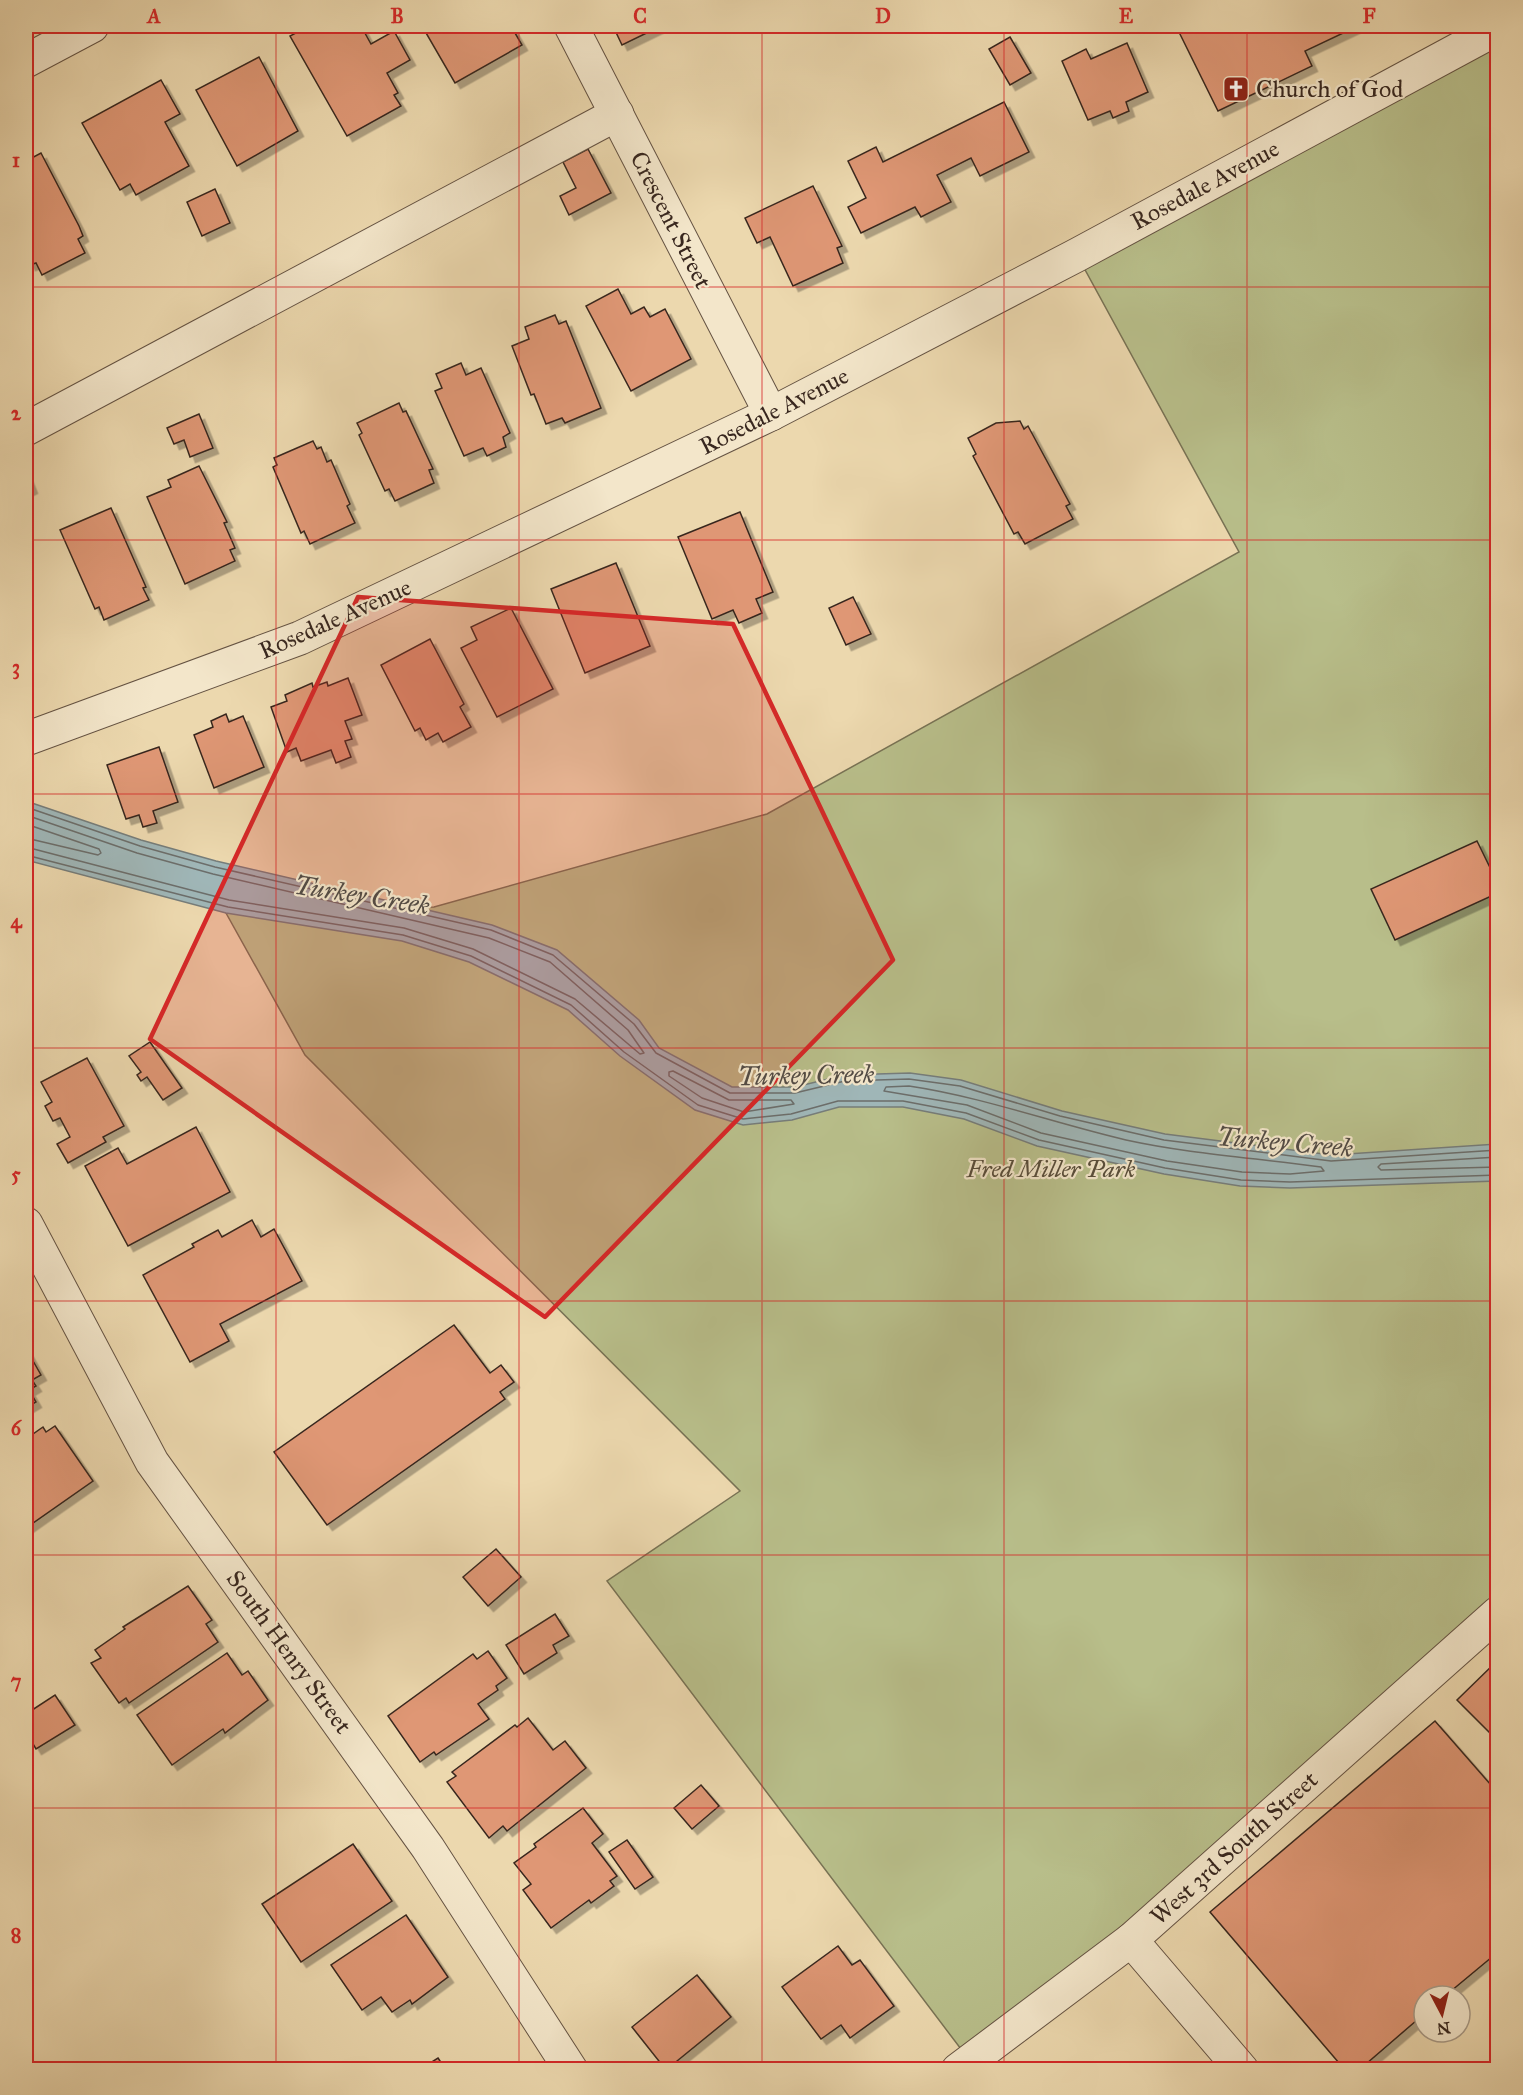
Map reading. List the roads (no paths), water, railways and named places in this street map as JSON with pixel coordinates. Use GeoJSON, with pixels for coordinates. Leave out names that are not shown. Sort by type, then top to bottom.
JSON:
{"type":"FeatureCollection","features":[{"type":"Feature","properties":{"kind":"street"},"geometry":{"type":"LineString","coordinates":[[26,61],[92,26]]}},
{"type":"Feature","properties":{"kind":"street","name":"Crescent Street"},"geometry":{"type":"LineString","coordinates":[[571,26],[771,414]]}},
{"type":"Feature","properties":{"kind":"street","name":"Rosedale Avenue"},"geometry":{"type":"LineString","coordinates":[[26,740],[300,638],[771,414],[1087,249],[1497,28]]}},
{"type":"Feature","properties":{"kind":"street"},"geometry":{"type":"LineString","coordinates":[[26,429],[617,114]]}},
{"type":"Feature","properties":{"kind":"street","name":"South Henry Street"},"geometry":{"type":"LineString","coordinates":[[26,1224],[152,1462],[428,1848],[571,2070]]}},
{"type":"Feature","properties":{"kind":"street","name":"West 3rd South Street"},"geometry":{"type":"LineString","coordinates":[[958,2070],[1131,1940],[1497,1613]]}},
{"type":"Feature","properties":{"kind":"street"},"geometry":{"type":"LineString","coordinates":[[1131,1940],[1242,2070]]}},
{"type":"Feature","properties":{"kind":"water","name":"Turkey Creek"},"geometry":{"type":"Polygon","coordinates":[[[26,801],[141,840],[216,861],[492,925],[557,950],[639,1020],[659,1048],[732,1087],[795,1087],[845,1075],[910,1073],[961,1080],[1062,1111],[1165,1134],[1332,1155],[1497,1144],[1497,1181],[1290,1188],[1240,1186],[1164,1174],[1037,1146],[964,1119],[903,1107],[839,1107],[792,1120],[743,1125],[695,1110],[620,1056],[568,1010],[469,962],[402,941],[226,913],[26,860],[26,801]]]}},
{"type":"Feature","properties":{"kind":"place","name":"Church of God"},"geometry":{"type":"Point","coordinates":[1236,89]}},
{"type":"Feature","properties":{"kind":"park label","name":"Fred Miller Park"},"geometry":{"type":"Point","coordinates":[1051,1169]}}]}
